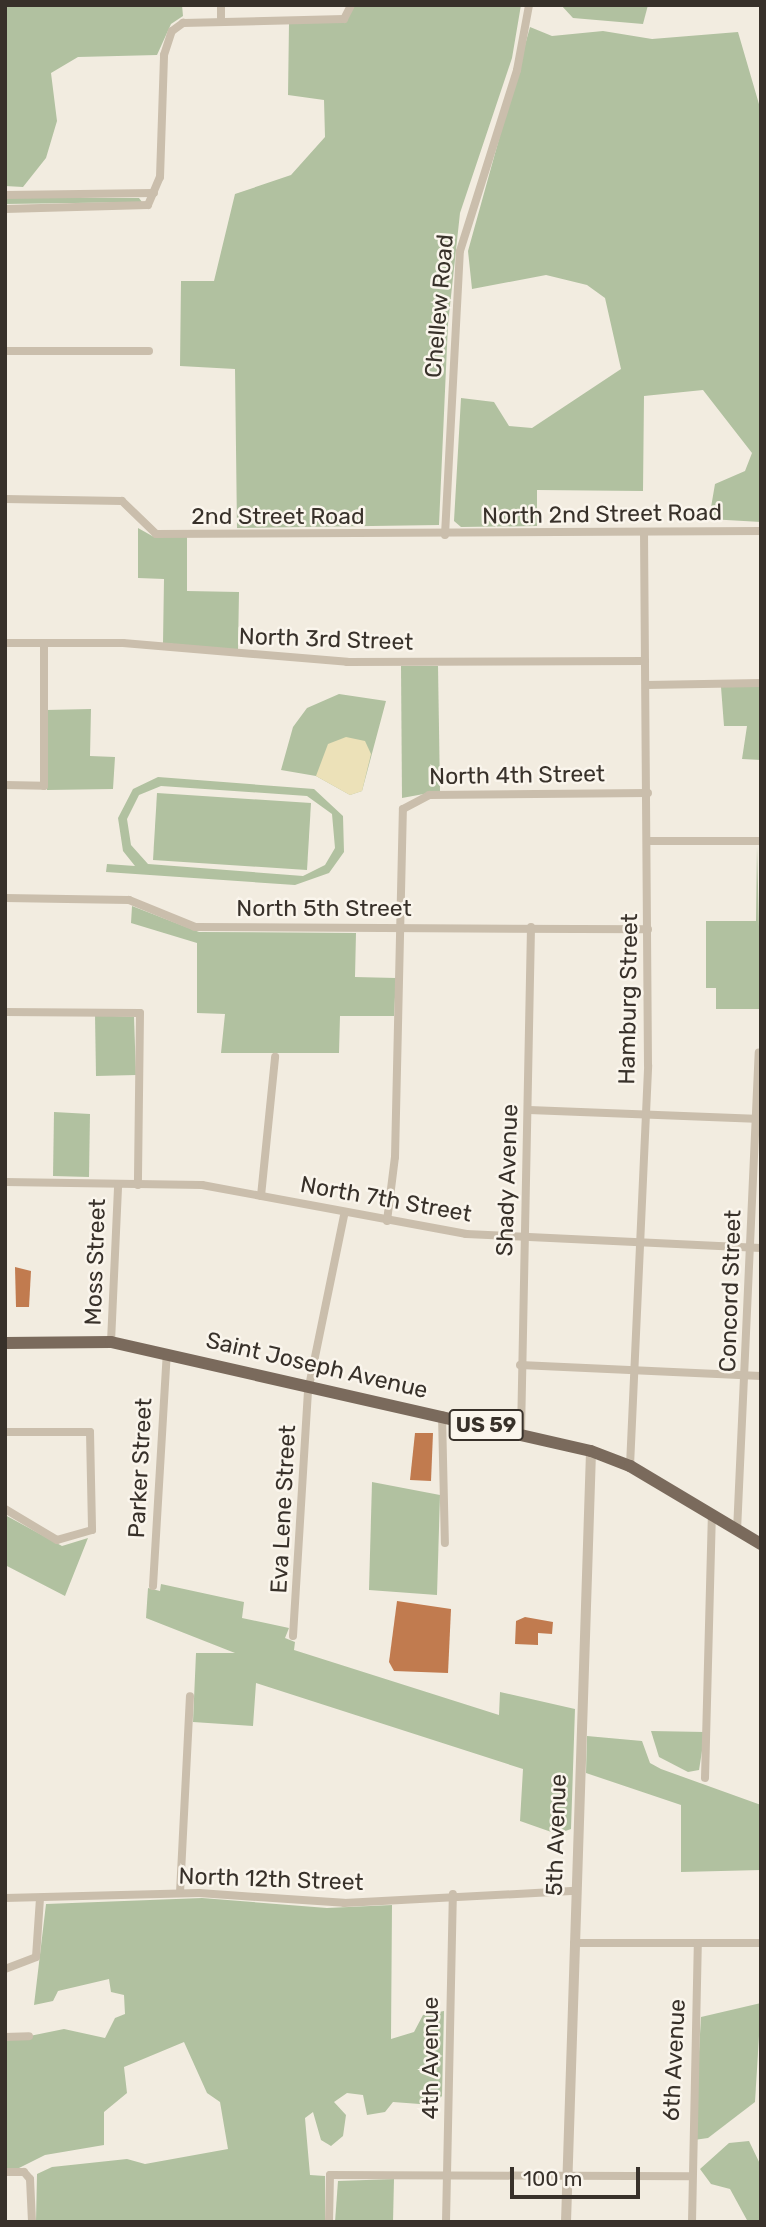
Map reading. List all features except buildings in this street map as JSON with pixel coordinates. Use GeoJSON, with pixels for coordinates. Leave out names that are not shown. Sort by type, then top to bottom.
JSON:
{"type":"FeatureCollection","features":[{"type":"Feature","properties":{"kind":"main road","name":"Saint Joseph Avenue"},"geometry":{"type":"LineString","coordinates":[[5,1343],[111,1342],[309,1384],[591,1451],[630,1466],[761,1544]]}},
{"type":"Feature","properties":{"kind":"street"},"geometry":{"type":"LineString","coordinates":[[221,5],[221,20]]}},
{"type":"Feature","properties":{"kind":"street"},"geometry":{"type":"LineString","coordinates":[[5,209],[144,208],[155,193],[162,158],[162,70],[172,31],[194,20],[344,19],[351,5]]}},
{"type":"Feature","properties":{"kind":"street","name":"Chellew Road"},"geometry":{"type":"LineString","coordinates":[[445,536],[460,251],[517,70],[529,5]]}},
{"type":"Feature","properties":{"kind":"street"},"geometry":{"type":"LineString","coordinates":[[5,195],[155,193]]}},
{"type":"Feature","properties":{"kind":"street"},"geometry":{"type":"LineString","coordinates":[[5,351],[149,351]]}},
{"type":"Feature","properties":{"kind":"street","name":"2nd Street Road"},"geometry":{"type":"LineString","coordinates":[[5,499],[128,503],[141,527],[156,534],[445,536]]}},
{"type":"Feature","properties":{"kind":"street","name":"North 2nd Street Road"},"geometry":{"type":"LineString","coordinates":[[445,536],[761,531]]}},
{"type":"Feature","properties":{"kind":"street","name":"Hamburg Street"},"geometry":{"type":"LineString","coordinates":[[630,1466],[645,1115],[648,929],[645,533]]}},
{"type":"Feature","properties":{"kind":"street","name":"North 3rd Street"},"geometry":{"type":"LineString","coordinates":[[5,643],[123,643],[346,662],[645,661]]}},
{"type":"Feature","properties":{"kind":"street"},"geometry":{"type":"LineString","coordinates":[[5,785],[44,786],[44,643]]}},
{"type":"Feature","properties":{"kind":"street"},"geometry":{"type":"LineString","coordinates":[[646,685],[761,684]]}},
{"type":"Feature","properties":{"kind":"street","name":"North 4th Street"},"geometry":{"type":"LineString","coordinates":[[387,1221],[402,927],[403,809],[417,797],[648,793]]}},
{"type":"Feature","properties":{"kind":"street"},"geometry":{"type":"LineString","coordinates":[[648,841],[761,841]]}},
{"type":"Feature","properties":{"kind":"street","name":"North 5th Street"},"geometry":{"type":"LineString","coordinates":[[5,898],[129,900],[195,926],[648,929]]}},
{"type":"Feature","properties":{"kind":"street","name":"Shady Avenue"},"geometry":{"type":"LineString","coordinates":[[521,1434],[520,1366],[529,1110],[531,927]]}},
{"type":"Feature","properties":{"kind":"street"},"geometry":{"type":"LineString","coordinates":[[5,1012],[119,1010],[140,1013],[138,1185]]}},
{"type":"Feature","properties":{"kind":"street","name":"Concord Street"},"geometry":{"type":"LineString","coordinates":[[737,1531],[759,1053]]}},
{"type":"Feature","properties":{"kind":"street"},"geometry":{"type":"LineString","coordinates":[[261,1196],[275,1056]]}},
{"type":"Feature","properties":{"kind":"street"},"geometry":{"type":"LineString","coordinates":[[529,1110],[758,1119]]}},
{"type":"Feature","properties":{"kind":"street","name":"North 7th Street"},"geometry":{"type":"LineString","coordinates":[[5,1182],[202,1185],[344,1215],[524,1237],[761,1248]]}},
{"type":"Feature","properties":{"kind":"street","name":"Moss Street"},"geometry":{"type":"LineString","coordinates":[[111,1342],[118,1185]]}},
{"type":"Feature","properties":{"kind":"street","name":"Eva Lene Street"},"geometry":{"type":"LineString","coordinates":[[293,1636],[309,1384],[344,1215]]}},
{"type":"Feature","properties":{"kind":"street","name":"Parker Street"},"geometry":{"type":"LineString","coordinates":[[153,1586],[167,1353]]}},
{"type":"Feature","properties":{"kind":"street"},"geometry":{"type":"LineString","coordinates":[[520,1366],[761,1376]]}},
{"type":"Feature","properties":{"kind":"street"},"geometry":{"type":"LineString","coordinates":[[442,1415],[446,1543]]}},
{"type":"Feature","properties":{"kind":"street"},"geometry":{"type":"LineString","coordinates":[[5,1432],[90,1432],[92,1530],[57,1540],[5,1509]]}},
{"type":"Feature","properties":{"kind":"street","name":"5th Avenue"},"geometry":{"type":"LineString","coordinates":[[566,2222],[591,1451]]}},
{"type":"Feature","properties":{"kind":"street"},"geometry":{"type":"LineString","coordinates":[[705,1778],[712,1516]]}},
{"type":"Feature","properties":{"kind":"street"},"geometry":{"type":"LineString","coordinates":[[180,1893],[190,1696]]}},
{"type":"Feature","properties":{"kind":"street","name":"North 12th Street"},"geometry":{"type":"LineString","coordinates":[[5,1898],[180,1893],[344,1903],[453,1894],[576,1891]]}},
{"type":"Feature","properties":{"kind":"street","name":"4th Avenue"},"geometry":{"type":"LineString","coordinates":[[446,2222],[453,1894]]}},
{"type":"Feature","properties":{"kind":"street"},"geometry":{"type":"LineString","coordinates":[[5,1969],[36,1956],[40,1898]]}},
{"type":"Feature","properties":{"kind":"street"},"geometry":{"type":"LineString","coordinates":[[574,1943],[761,1942]]}},
{"type":"Feature","properties":{"kind":"street","name":"6th Avenue"},"geometry":{"type":"LineString","coordinates":[[692,2222],[698,1943]]}},
{"type":"Feature","properties":{"kind":"street"},"geometry":{"type":"LineString","coordinates":[[5,2037],[29,2036]]}},
{"type":"Feature","properties":{"kind":"street"},"geometry":{"type":"LineString","coordinates":[[5,2172],[27,2173],[32,2222]]}},
{"type":"Feature","properties":{"kind":"street"},"geometry":{"type":"LineString","coordinates":[[329,2222],[330,2175],[567,2173],[691,2176]]}},
{"type":"Feature","properties":{"kind":"green space"},"geometry":{"type":"Polygon","coordinates":[[[5,5],[182,5],[183,16],[171,24],[157,55],[78,57],[51,73],[57,121],[46,158],[23,187],[5,186],[5,5]]]}},
{"type":"Feature","properties":{"kind":"green space"},"geometry":{"type":"Polygon","coordinates":[[[353,5],[521,5],[512,58],[460,213],[448,324],[439,525],[237,528],[235,369],[180,366],[181,281],[214,281],[235,194],[291,175],[325,137],[324,100],[288,95],[289,23],[342,23],[353,5]]]}},
{"type":"Feature","properties":{"kind":"green space"},"geometry":{"type":"Polygon","coordinates":[[[561,5],[648,5],[643,24],[573,18],[561,5]]]}},
{"type":"Feature","properties":{"kind":"green space"},"geometry":{"type":"Polygon","coordinates":[[[530,27],[552,36],[603,31],[652,39],[738,32],[761,111],[761,522],[709,519],[715,484],[745,471],[752,453],[703,390],[644,396],[643,491],[537,490],[537,526],[461,527],[454,521],[461,398],[494,402],[509,426],[532,428],[621,369],[605,298],[587,285],[546,275],[472,289],[468,251],[530,27]]]}},
{"type":"Feature","properties":{"kind":"green space"},"geometry":{"type":"Polygon","coordinates":[[[5,198],[139,198],[142,202],[5,204],[5,198]]]}},
{"type":"Feature","properties":{"kind":"green space"},"geometry":{"type":"Polygon","coordinates":[[[138,528],[154,537],[187,537],[187,591],[239,592],[238,650],[163,643],[164,579],[138,578],[138,528]]]}},
{"type":"Feature","properties":{"kind":"green space"},"geometry":{"type":"Polygon","coordinates":[[[401,666],[438,666],[440,791],[402,798],[401,666]]]}},
{"type":"Feature","properties":{"kind":"green space"},"geometry":{"type":"Polygon","coordinates":[[[761,683],[761,760],[742,759],[747,726],[724,726],[721,687],[761,683]]]}},
{"type":"Feature","properties":{"kind":"green space"},"geometry":{"type":"Polygon","coordinates":[[[339,694],[386,701],[362,791],[350,795],[316,776],[281,770],[293,727],[307,708],[339,694]]]}},
{"type":"Feature","properties":{"kind":"green space"},"geometry":{"type":"Polygon","coordinates":[[[91,709],[90,756],[115,757],[113,789],[47,790],[46,710],[91,709]]]}},
{"type":"Feature","properties":{"kind":"green space"},"geometry":{"type":"Polygon","coordinates":[[[158,777],[314,789],[343,816],[344,852],[329,873],[295,885],[106,872],[107,864],[135,866],[123,851],[118,818],[133,789],[158,777]],[[161,786],[139,795],[127,819],[131,845],[148,864],[303,876],[325,865],[335,848],[332,814],[307,796],[161,786]]]}},
{"type":"Feature","properties":{"kind":"green space"},"geometry":{"type":"Polygon","coordinates":[[[157,793],[311,803],[307,870],[153,860],[157,793]]]}},
{"type":"Feature","properties":{"kind":"green space"},"geometry":{"type":"Polygon","coordinates":[[[757,845],[761,1009],[716,1009],[716,988],[706,988],[706,921],[756,921],[757,845]]]}},
{"type":"Feature","properties":{"kind":"green space"},"geometry":{"type":"Polygon","coordinates":[[[132,906],[199,932],[356,933],[355,977],[396,978],[394,1016],[340,1016],[339,1053],[221,1053],[225,1014],[197,1013],[197,943],[131,923],[132,906]]]}},
{"type":"Feature","properties":{"kind":"green space"},"geometry":{"type":"Polygon","coordinates":[[[95,1015],[134,1017],[136,1075],[96,1076],[95,1015]]]}},
{"type":"Feature","properties":{"kind":"green space"},"geometry":{"type":"Polygon","coordinates":[[[54,1112],[90,1114],[89,1177],[53,1176],[54,1112]]]}},
{"type":"Feature","properties":{"kind":"green space"},"geometry":{"type":"Polygon","coordinates":[[[372,1482],[440,1495],[437,1595],[369,1590],[372,1482]]]}},
{"type":"Feature","properties":{"kind":"green space"},"geometry":{"type":"Polygon","coordinates":[[[5,1515],[62,1546],[88,1538],[65,1596],[5,1565],[5,1515]]]}},
{"type":"Feature","properties":{"kind":"green space"},"geometry":{"type":"Polygon","coordinates":[[[161,1584],[244,1602],[242,1618],[289,1628],[285,1638],[295,1642],[294,1650],[499,1715],[500,1692],[575,1709],[571,1829],[557,1834],[520,1821],[523,1769],[256,1683],[253,1726],[193,1722],[196,1653],[235,1653],[146,1618],[148,1588],[160,1591],[161,1584]]]}},
{"type":"Feature","properties":{"kind":"green space"},"geometry":{"type":"Polygon","coordinates":[[[651,1731],[705,1732],[699,1770],[688,1772],[659,1757],[651,1731]]]}},
{"type":"Feature","properties":{"kind":"green space"},"geometry":{"type":"Polygon","coordinates":[[[587,1736],[642,1741],[650,1763],[661,1769],[761,1805],[761,1870],[681,1872],[681,1805],[586,1773],[587,1736]]]}},
{"type":"Feature","properties":{"kind":"green space"},"geometry":{"type":"Polygon","coordinates":[[[202,1898],[327,1908],[392,1905],[391,2039],[414,2032],[423,2015],[444,2011],[442,2096],[433,2105],[393,2102],[385,2112],[367,2115],[363,2095],[347,2093],[334,2102],[346,2115],[343,2136],[331,2146],[321,2140],[313,2112],[305,2118],[310,2175],[325,2176],[325,2222],[36,2222],[37,2174],[52,2167],[127,2159],[145,2164],[228,2149],[220,2102],[207,2093],[184,2042],[124,2067],[127,2093],[104,2112],[104,2145],[45,2155],[5,2175],[5,2041],[64,2029],[105,2038],[115,2018],[125,2014],[124,1995],[111,1992],[109,1979],[58,1991],[53,2001],[34,2005],[46,1904],[202,1898]]]}},
{"type":"Feature","properties":{"kind":"green space"},"geometry":{"type":"Polygon","coordinates":[[[761,2003],[755,2102],[708,2138],[694,2140],[701,2017],[761,2003]]]}},
{"type":"Feature","properties":{"kind":"green space"},"geometry":{"type":"Polygon","coordinates":[[[749,2141],[761,2166],[761,2222],[748,2222],[730,2189],[711,2184],[700,2169],[729,2143],[749,2141]]]}},
{"type":"Feature","properties":{"kind":"green space"},"geometry":{"type":"Polygon","coordinates":[[[394,2179],[393,2222],[335,2222],[338,2181],[394,2179]]]}},
{"type":"Feature","properties":{"kind":"sand"},"geometry":{"type":"Polygon","coordinates":[[[346,737],[365,741],[371,754],[362,791],[350,795],[316,776],[328,744],[346,737]]]}}]}
